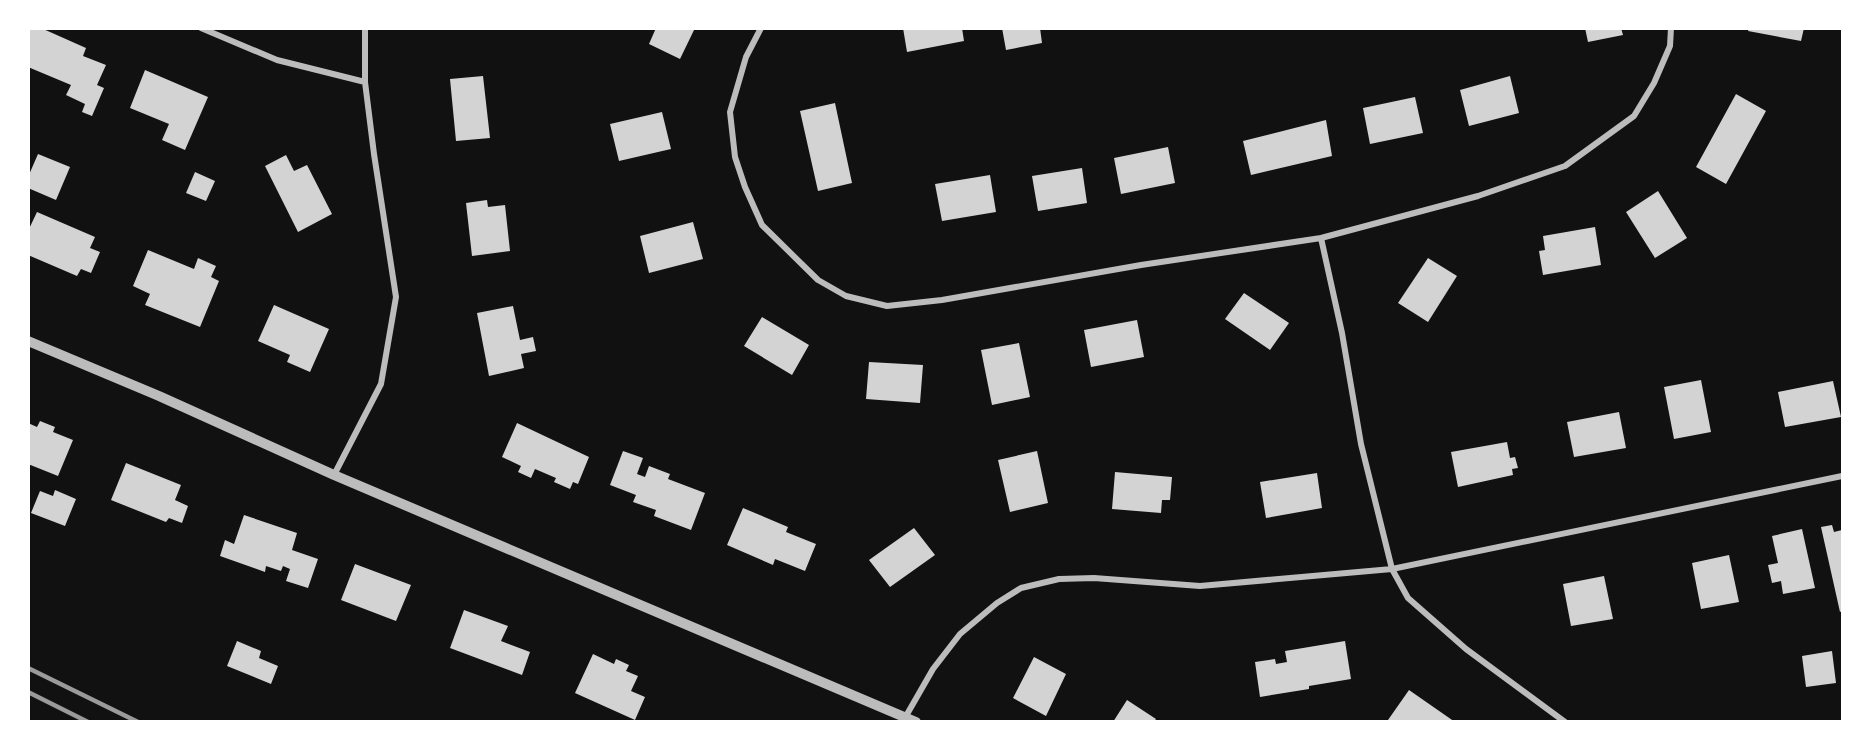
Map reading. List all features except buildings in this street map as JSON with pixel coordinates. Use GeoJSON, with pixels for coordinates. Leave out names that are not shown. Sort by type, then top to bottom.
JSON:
{"type":"FeatureCollection","features":[{"type":"Feature","properties":{"kind":"street"},"geometry":{"type":"LineString","coordinates":[[201,28],[277,60],[365,82]]}},
{"type":"Feature","properties":{"kind":"street"},"geometry":{"type":"LineString","coordinates":[[334,475],[381,384],[396,297],[365,82],[365,28]]}},
{"type":"Feature","properties":{"kind":"street"},"geometry":{"type":"LineString","coordinates":[[761,28],[746,57],[730,112],[735,157],[762,225],[819,279],[846,296],[887,306],[942,300],[1142,265],[1321,238],[1478,196],[1565,166],[1634,116],[1654,83],[1666,56],[1670,46],[1671,28]]}},
{"type":"Feature","properties":{"kind":"street"},"geometry":{"type":"LineString","coordinates":[[1321,238],[1342,333],[1361,444],[1392,569],[1408,597],[1466,649],[1565,722]]}},
{"type":"Feature","properties":{"kind":"street"},"geometry":{"type":"LineString","coordinates":[[28,341],[159,396],[334,475],[911,719],[933,669],[960,634],[997,603],[1021,588],[1059,579],[1094,578],[1200,586],[1392,569],[1842,476]]}},
{"type":"Feature","properties":{"kind":"railway"},"geometry":{"type":"LineString","coordinates":[[28,668],[138,722]]}},
{"type":"Feature","properties":{"kind":"railway"},"geometry":{"type":"LineString","coordinates":[[28,692],[88,722]]}}]}
